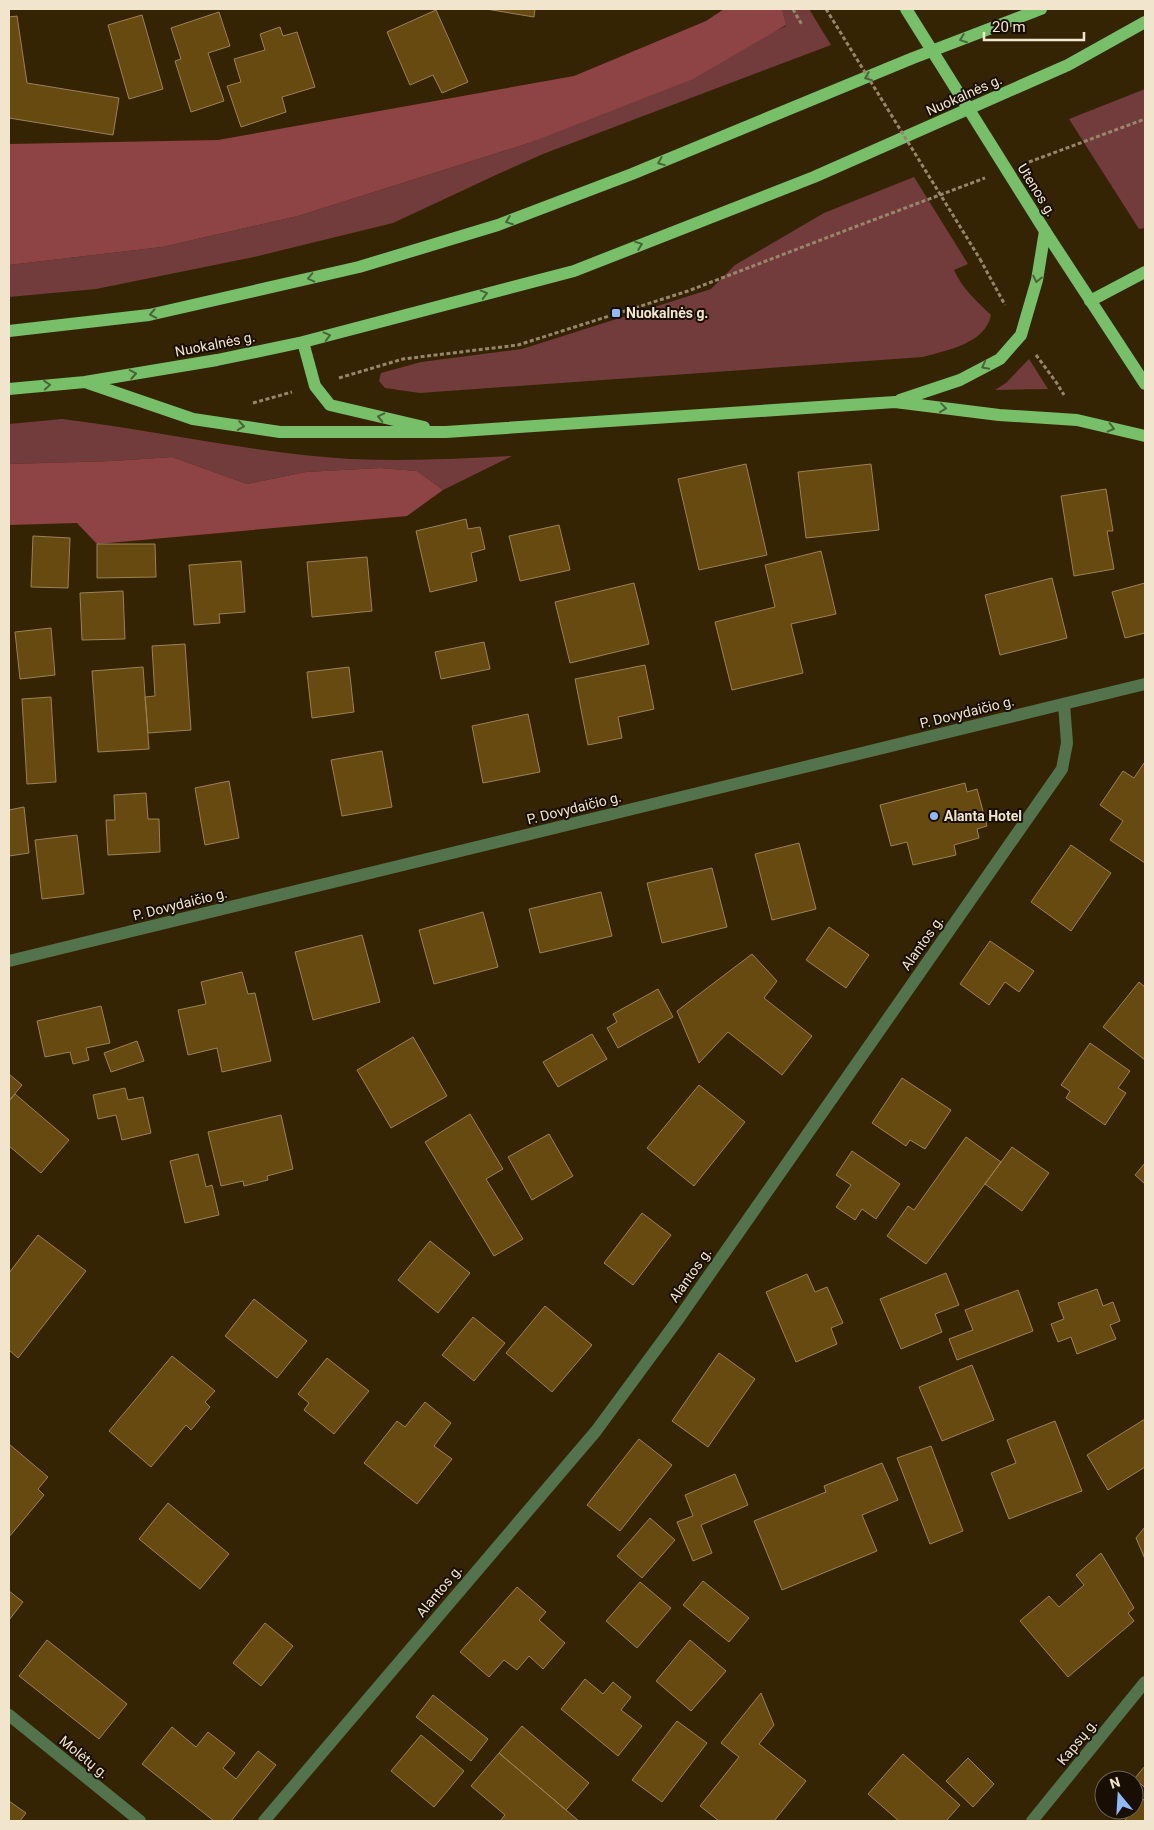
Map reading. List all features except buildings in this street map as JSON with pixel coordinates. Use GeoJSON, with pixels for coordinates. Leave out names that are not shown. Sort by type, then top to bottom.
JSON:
{"type":"FeatureCollection","features":[{"type":"Feature","properties":{"kind":"main road","name":"Utenos g."},"geometry":{"type":"LineString","coordinates":[[906,9],[1045,231],[1145,384]]}},
{"type":"Feature","properties":{"kind":"main road"},"geometry":{"type":"LineString","coordinates":[[9,331],[149,315],[359,267],[498,225],[632,174],[914,58],[1041,9]]}},
{"type":"Feature","properties":{"kind":"main road","name":"Nuokalnės g."},"geometry":{"type":"LineString","coordinates":[[9,389],[85,382],[217,360],[303,342],[574,271],[814,177],[1068,65],[1145,22]]}},
{"type":"Feature","properties":{"kind":"main road"},"geometry":{"type":"LineString","coordinates":[[895,402],[960,380],[1000,359],[1022,335],[1037,280],[1045,231]]}},
{"type":"Feature","properties":{"kind":"main road"},"geometry":{"type":"LineString","coordinates":[[1090,301],[1145,272]]}},
{"type":"Feature","properties":{"kind":"main road"},"geometry":{"type":"LineString","coordinates":[[303,342],[315,386],[330,405],[446,432]]}},
{"type":"Feature","properties":{"kind":"main road"},"geometry":{"type":"LineString","coordinates":[[85,382],[193,419],[280,432],[446,432],[895,402],[999,414],[1077,420],[1145,436]]}},
{"type":"Feature","properties":{"kind":"street","name":"P. Dovydaičio g."},"geometry":{"type":"LineString","coordinates":[[9,961],[1145,684]]}},
{"type":"Feature","properties":{"kind":"street","name":"Alantos g."},"geometry":{"type":"LineString","coordinates":[[264,1821],[596,1431],[677,1321],[1062,769],[1067,744],[1064,704]]}},
{"type":"Feature","properties":{"kind":"street","name":"Kapsų g."},"geometry":{"type":"LineString","coordinates":[[1032,1821],[1145,1682]]}},
{"type":"Feature","properties":{"kind":"street","name":"Molėtų g."},"geometry":{"type":"LineString","coordinates":[[9,1715],[140,1821]]}},
{"type":"Feature","properties":{"kind":"path"},"geometry":{"type":"LineString","coordinates":[[793,9],[802,25]]}},
{"type":"Feature","properties":{"kind":"path"},"geometry":{"type":"LineString","coordinates":[[826,9],[980,259],[1022,335],[1056,382],[1077,420]]}},
{"type":"Feature","properties":{"kind":"path"},"geometry":{"type":"LineString","coordinates":[[250,404],[403,359],[518,345],[688,292],[852,228]]}},
{"type":"Feature","properties":{"kind":"shaded area"},"geometry":{"type":"Polygon","coordinates":[[[724,9],[782,9],[786,25],[693,79],[529,143],[298,216],[162,247],[9,265],[9,144],[218,140],[574,76],[706,21],[724,9]]]}},
{"type":"Feature","properties":{"kind":"shaded area"},"geometry":{"type":"Polygon","coordinates":[[[782,9],[809,9],[831,45],[543,154],[393,223],[254,257],[96,289],[9,297],[9,265],[162,247],[298,216],[529,143],[786,26],[782,9]]]}},
{"type":"Feature","properties":{"kind":"shaded area"},"geometry":{"type":"Polygon","coordinates":[[[1145,89],[1145,228],[1139,229],[1069,119],[1145,89]]]}},
{"type":"Feature","properties":{"kind":"shaded area"},"geometry":{"type":"Polygon","coordinates":[[[914,177],[968,264],[954,270],[957,277],[970,294],[991,315],[981,333],[964,344],[923,357],[420,393],[385,388],[379,381],[381,373],[421,362],[522,349],[711,289],[735,265],[824,213],[914,177]]]}},
{"type":"Feature","properties":{"kind":"shaded area"},"geometry":{"type":"Polygon","coordinates":[[[1029,359],[1048,389],[995,390],[1006,383],[1029,359]]]}},
{"type":"Feature","properties":{"kind":"shaded area"},"geometry":{"type":"Polygon","coordinates":[[[62,419],[243,447],[329,458],[407,460],[512,456],[443,490],[417,471],[380,468],[306,472],[247,484],[172,457],[9,464],[9,424],[62,419]]]}},
{"type":"Feature","properties":{"kind":"shaded area"},"geometry":{"type":"Polygon","coordinates":[[[172,457],[247,484],[306,472],[380,468],[417,471],[443,490],[407,516],[97,544],[77,523],[9,525],[9,464],[172,457]]]}},
{"type":"Feature","properties":{"kind":"place","name":"Nuokalnės g."},"geometry":{"type":"Point","coordinates":[616,313]}},
{"type":"Feature","properties":{"kind":"place","name":"Alanta Hotel"},"geometry":{"type":"Point","coordinates":[934,816]}}]}
